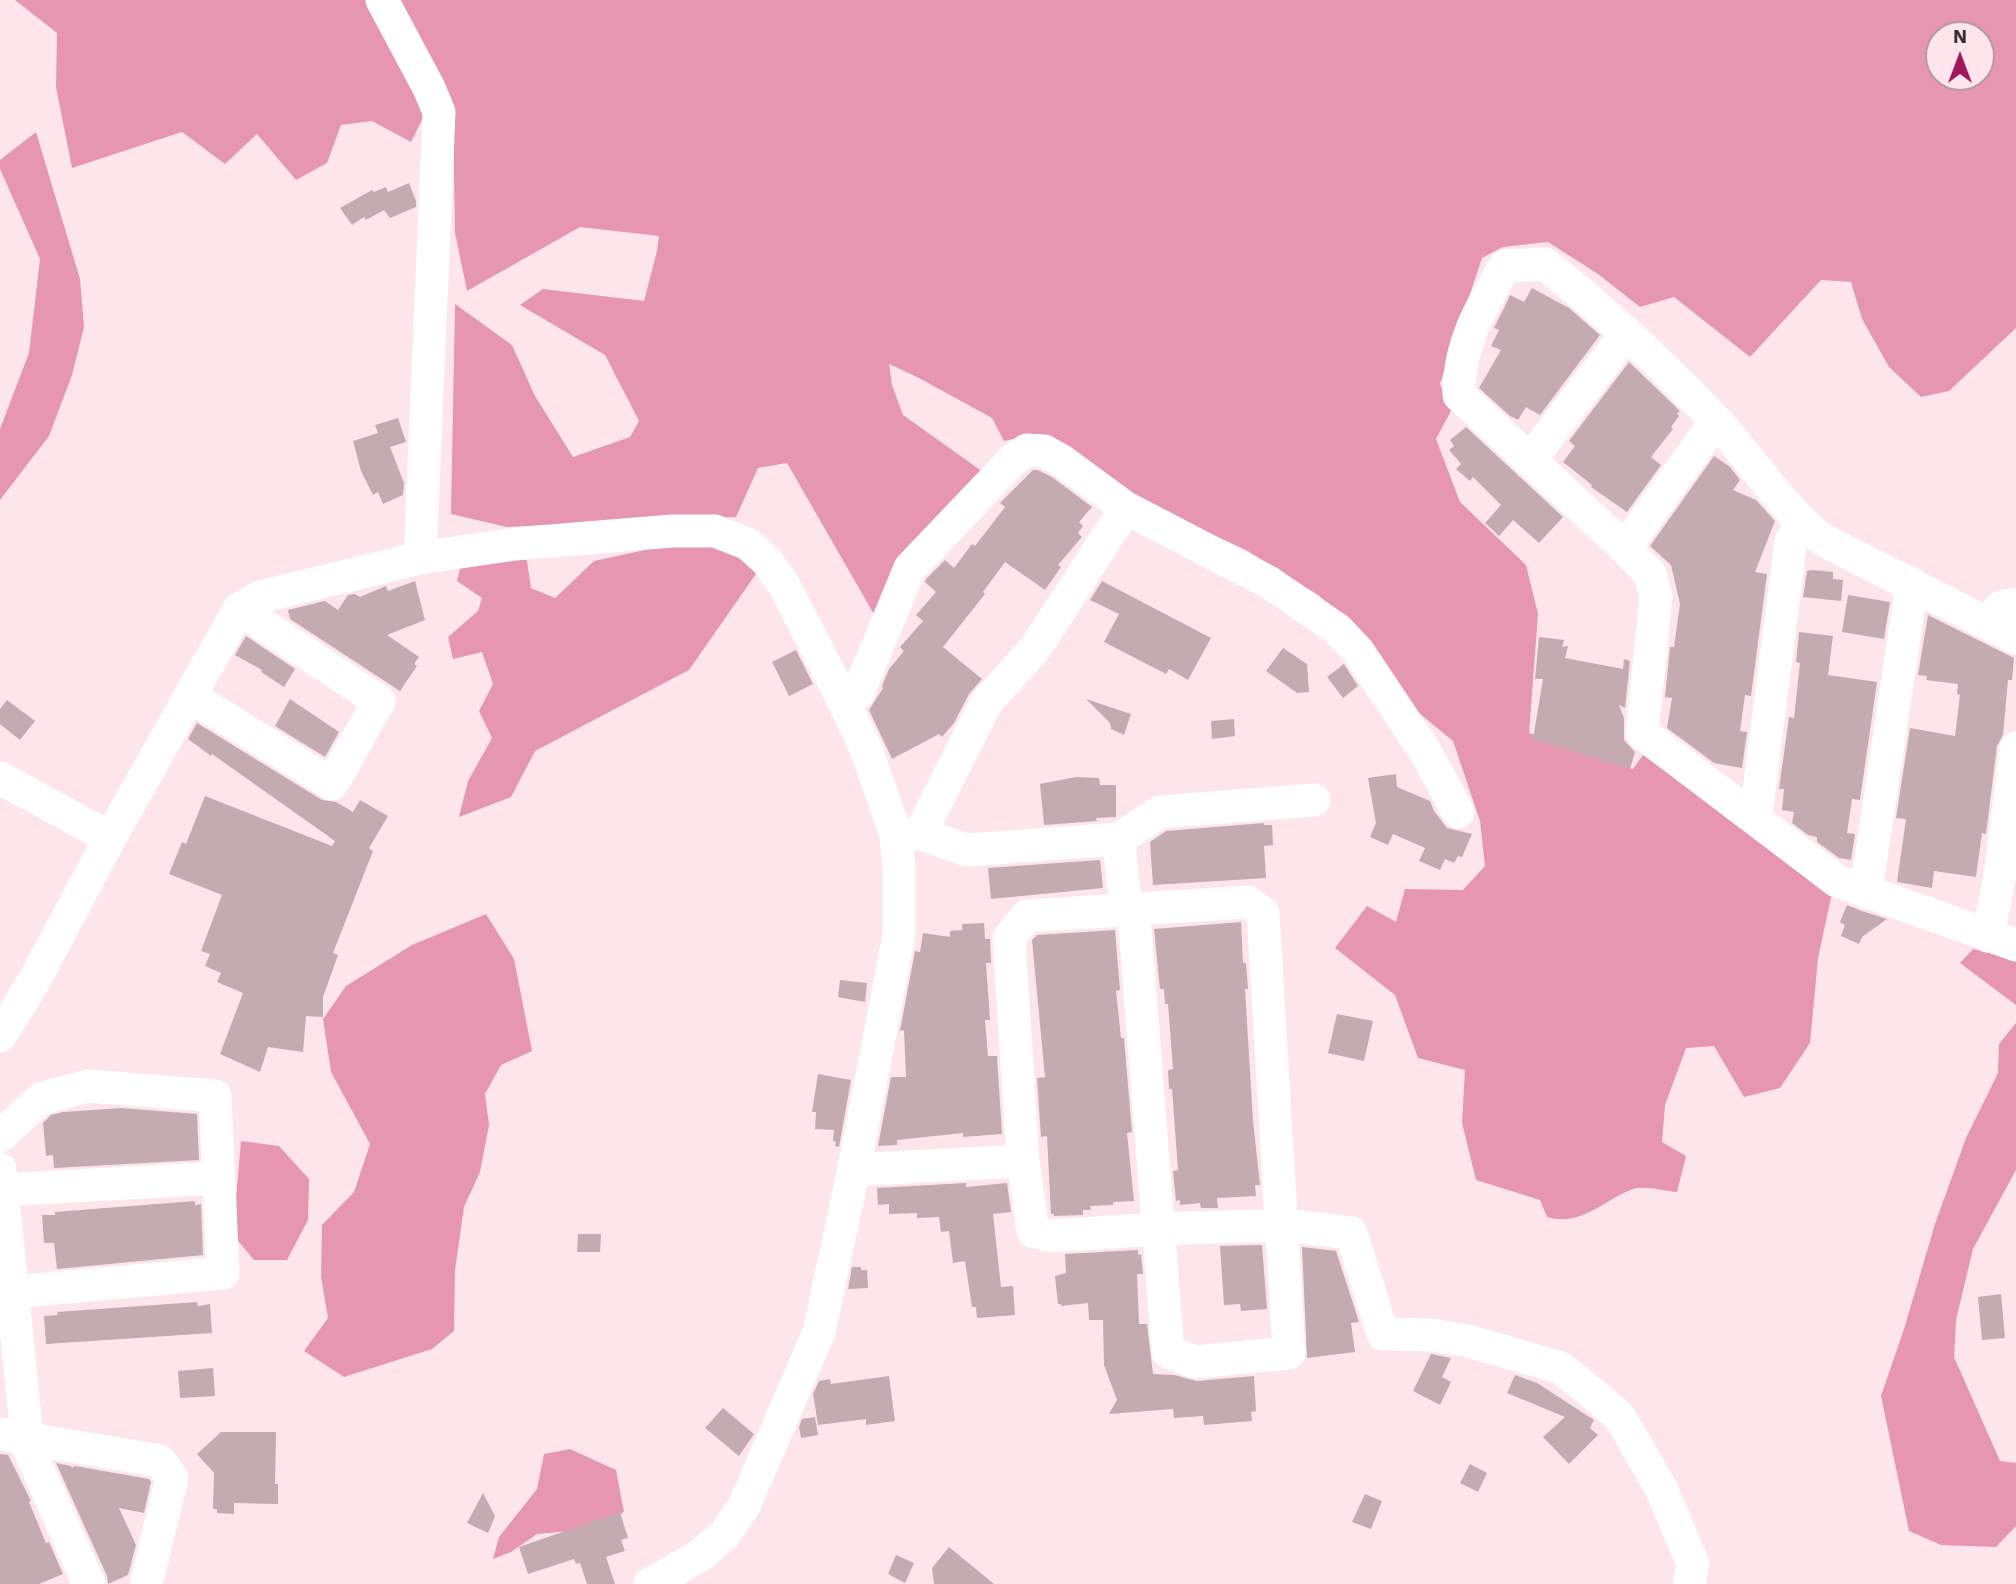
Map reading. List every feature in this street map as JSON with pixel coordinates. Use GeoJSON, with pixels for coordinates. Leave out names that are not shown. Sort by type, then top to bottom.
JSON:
{"type":"FeatureCollection","features":[{"type":"Feature","properties":{"kind":"street"},"geometry":{"type":"LineString","coordinates":[[382,0],[439,112],[420,558]]}},
{"type":"Feature","properties":{"kind":"street"},"geometry":{"type":"LineString","coordinates":[[2016,604],[2001,607],[2002,631],[1823,540],[1801,524],[1716,421],[1627,333],[1545,264],[1505,266],[1476,315],[1458,372],[1459,395],[1650,573],[1656,597],[1642,733],[1837,881],[2002,940],[2016,748]]}},
{"type":"Feature","properties":{"kind":"street"},"geometry":{"type":"LineString","coordinates":[[1530,460],[1627,333]]}},
{"type":"Feature","properties":{"kind":"street"},"geometry":{"type":"LineString","coordinates":[[1625,548],[1716,421]]}},
{"type":"Feature","properties":{"kind":"street"},"geometry":{"type":"LineString","coordinates":[[843,700],[858,693],[910,568],[1013,460],[1027,450],[1044,451],[1126,508],[1270,583],[1337,629],[1358,651],[1411,730],[1458,812]]}},
{"type":"Feature","properties":{"kind":"street"},"geometry":{"type":"LineString","coordinates":[[650,1584],[701,1555],[724,1534],[744,1506],[819,1332],[899,935],[899,866],[908,835],[986,703],[1036,647],[1126,508]]}},
{"type":"Feature","properties":{"kind":"street"},"geometry":{"type":"LineString","coordinates":[[1749,814],[1757,806],[1791,541],[1801,524]]}},
{"type":"Feature","properties":{"kind":"street"},"geometry":{"type":"LineString","coordinates":[[0,1036],[34,981],[110,838],[239,609],[260,597],[420,558],[515,544],[672,531],[715,531],[748,544],[767,561],[784,585],[908,835],[967,850],[1119,839],[1160,812],[1314,800]]}},
{"type":"Feature","properties":{"kind":"street"},"geometry":{"type":"LineString","coordinates":[[1866,892],[1912,584]]}},
{"type":"Feature","properties":{"kind":"street"},"geometry":{"type":"LineString","coordinates":[[190,696],[332,784],[379,701],[239,609]]}},
{"type":"Feature","properties":{"kind":"street"},"geometry":{"type":"LineString","coordinates":[[0,778],[110,838]]}},
{"type":"Feature","properties":{"kind":"street"},"geometry":{"type":"LineString","coordinates":[[1119,839],[1124,898],[1128,911],[1135,928],[1157,1229],[1168,1352],[1195,1362],[1289,1353],[1283,1225],[1263,914],[1248,902],[1128,911],[1027,916],[1009,938],[1023,1161],[1033,1231],[1050,1236],[1157,1229],[1283,1225],[1351,1233],[1383,1334],[1432,1335],[1468,1341],[1561,1368],[1619,1416],[1666,1501],[1693,1564],[1689,1584]]}},
{"type":"Feature","properties":{"kind":"street"},"geometry":{"type":"LineString","coordinates":[[0,1136],[42,1098],[88,1086],[215,1096],[223,1273],[12,1292]]}},
{"type":"Feature","properties":{"kind":"street"},"geometry":{"type":"LineString","coordinates":[[854,1168],[1023,1161]]}},
{"type":"Feature","properties":{"kind":"street"},"geometry":{"type":"LineString","coordinates":[[13,1436],[12,1292],[1,1183],[219,1178]]}},
{"type":"Feature","properties":{"kind":"street"},"geometry":{"type":"LineString","coordinates":[[13,1436],[27,1447],[89,1584]]}},
{"type":"Feature","properties":{"kind":"street"},"geometry":{"type":"LineString","coordinates":[[13,1436],[160,1461],[172,1478],[146,1584]]}},
{"type":"Feature","properties":{"kind":"shaded area"},"geometry":{"type":"Polygon","coordinates":[[[15,0],[370,0],[424,116],[411,142],[372,121],[341,125],[327,163],[296,180],[257,134],[225,164],[182,132],[72,168],[56,87],[57,33],[15,0]]]}},
{"type":"Feature","properties":{"kind":"shaded area"},"geometry":{"type":"Polygon","coordinates":[[[393,0],[2016,0],[2016,328],[1949,391],[1921,397],[1889,367],[1862,319],[1851,282],[1821,280],[1750,357],[1674,297],[1640,307],[1598,274],[1548,242],[1503,247],[1482,258],[1440,384],[1451,411],[1436,439],[1460,502],[1526,565],[1538,614],[1529,733],[1633,769],[1643,755],[1832,893],[1818,958],[1810,1043],[1780,1088],[1744,1097],[1714,1046],[1686,1048],[1665,1105],[1662,1142],[1686,1156],[1677,1192],[1633,1189],[1592,1211],[1560,1219],[1547,1217],[1540,1200],[1476,1180],[1462,1123],[1465,1070],[1418,1058],[1395,995],[1335,948],[1367,906],[1396,922],[1405,889],[1463,890],[1485,866],[1480,821],[1453,741],[1402,699],[1361,633],[1318,595],[1246,550],[1137,500],[1018,438],[1004,441],[992,418],[889,364],[892,385],[903,415],[983,472],[875,616],[787,463],[758,468],[736,517],[507,527],[451,514],[455,304],[512,345],[535,396],[573,457],[630,437],[639,421],[605,355],[520,305],[543,289],[644,301],[659,236],[580,227],[467,291],[455,233],[453,114],[393,0]]]}},
{"type":"Feature","properties":{"kind":"shaded area"},"geometry":{"type":"Polygon","coordinates":[[[36,132],[80,279],[84,327],[72,375],[49,436],[0,500],[0,429],[29,353],[40,259],[0,169],[0,160],[36,132]]]}},
{"type":"Feature","properties":{"kind":"shaded area"},"geometry":{"type":"Polygon","coordinates":[[[686,541],[730,550],[758,571],[689,670],[535,751],[511,797],[459,817],[468,781],[492,738],[479,711],[493,684],[482,652],[453,659],[448,637],[478,611],[482,598],[457,581],[461,564],[526,555],[531,588],[555,598],[594,561],[686,541]]]}},
{"type":"Feature","properties":{"kind":"shaded area"},"geometry":{"type":"Polygon","coordinates":[[[486,914],[514,959],[532,1051],[501,1065],[485,1094],[489,1125],[480,1172],[464,1207],[455,1270],[454,1331],[432,1349],[344,1377],[304,1351],[328,1318],[321,1277],[322,1225],[354,1192],[370,1144],[331,1072],[323,1019],[346,986],[412,945],[486,914]]]}},
{"type":"Feature","properties":{"kind":"shaded area"},"geometry":{"type":"Polygon","coordinates":[[[1973,949],[2016,959],[2016,1005],[1960,963],[1973,949]]]}},
{"type":"Feature","properties":{"kind":"shaded area"},"geometry":{"type":"Polygon","coordinates":[[[2016,1023],[2016,1170],[1973,1249],[1956,1320],[1954,1357],[2000,1461],[2016,1463],[2016,1526],[1996,1547],[1941,1545],[1909,1531],[1881,1396],[1935,1224],[1966,1138],[1998,1073],[1999,1044],[2016,1023]]]}},
{"type":"Feature","properties":{"kind":"shaded area"},"geometry":{"type":"Polygon","coordinates":[[[241,1141],[279,1146],[309,1179],[308,1220],[287,1260],[254,1260],[233,1235],[241,1141]]]}},
{"type":"Feature","properties":{"kind":"shaded area"},"geometry":{"type":"Polygon","coordinates":[[[570,1449],[616,1470],[624,1512],[593,1529],[537,1534],[511,1552],[493,1559],[499,1537],[537,1489],[544,1454],[570,1449]]]}},
{"type":"Feature","properties":{"kind":"building"},"geometry":{"type":"Polygon","coordinates":[[[409,183],[416,207],[390,218],[384,210],[366,220],[364,217],[352,225],[340,208],[372,190],[374,192],[386,187],[388,192],[409,183]]]}},
{"type":"Feature","properties":{"kind":"building"},"geometry":{"type":"Polygon","coordinates":[[[1532,288],[1569,308],[1600,335],[1540,415],[1526,407],[1518,420],[1479,388],[1501,350],[1491,346],[1499,330],[1494,328],[1510,295],[1524,302],[1532,288]]]}},
{"type":"Feature","properties":{"kind":"building"},"geometry":{"type":"Polygon","coordinates":[[[1629,362],[1680,411],[1671,427],[1673,429],[1651,457],[1661,465],[1627,512],[1591,487],[1592,485],[1563,462],[1575,446],[1569,441],[1629,362]]]}},
{"type":"Feature","properties":{"kind":"building"},"geometry":{"type":"Polygon","coordinates":[[[398,418],[406,442],[390,447],[404,483],[403,495],[383,504],[378,492],[373,495],[361,471],[353,441],[378,433],[375,425],[398,418]]]}},
{"type":"Feature","properties":{"kind":"building"},"geometry":{"type":"Polygon","coordinates":[[[1466,427],[1563,517],[1539,543],[1513,520],[1499,536],[1485,523],[1501,505],[1473,477],[1470,481],[1456,469],[1461,464],[1449,450],[1454,446],[1450,440],[1466,427]]]}},
{"type":"Feature","properties":{"kind":"building"},"geometry":{"type":"Polygon","coordinates":[[[1714,456],[1730,467],[1740,480],[1733,490],[1756,500],[1775,521],[1755,572],[1767,574],[1751,696],[1745,695],[1740,731],[1747,732],[1742,768],[1714,763],[1667,728],[1672,698],[1665,697],[1670,647],[1674,647],[1680,604],[1671,565],[1650,546],[1714,456]]]}},
{"type":"Feature","properties":{"kind":"building"},"geometry":{"type":"Polygon","coordinates":[[[1033,470],[1052,477],[1092,507],[1079,522],[1083,526],[1078,533],[1082,537],[1058,565],[1061,567],[1045,590],[1005,562],[983,592],[985,594],[943,647],[982,679],[969,694],[954,723],[942,737],[939,734],[892,759],[869,710],[883,688],[889,669],[904,651],[900,647],[923,621],[916,615],[936,592],[925,582],[926,579],[945,560],[954,568],[1005,507],[1000,503],[1033,470]]]}},
{"type":"Feature","properties":{"kind":"building"},"geometry":{"type":"Polygon","coordinates":[[[1807,571],[1833,572],[1833,579],[1843,580],[1841,601],[1803,597],[1807,571]]]}},
{"type":"Feature","properties":{"kind":"building"},"geometry":{"type":"Polygon","coordinates":[[[415,581],[425,620],[387,635],[419,657],[414,664],[417,666],[400,691],[290,619],[288,610],[325,601],[338,610],[348,595],[355,594],[360,597],[386,586],[388,591],[415,581]]]}},
{"type":"Feature","properties":{"kind":"building"},"geometry":{"type":"Polygon","coordinates":[[[1102,581],[1211,638],[1188,680],[1169,669],[1166,674],[1104,642],[1119,614],[1090,600],[1102,581]]]}},
{"type":"Feature","properties":{"kind":"building"},"geometry":{"type":"Polygon","coordinates":[[[1848,595],[1890,602],[1884,639],[1842,632],[1848,595]]]}},
{"type":"Feature","properties":{"kind":"building"},"geometry":{"type":"Polygon","coordinates":[[[1928,615],[2014,658],[2012,680],[2008,680],[2003,735],[1997,746],[1986,834],[1982,833],[1976,877],[1934,871],[1932,888],[1897,882],[1906,819],[1896,818],[1910,728],[1955,736],[1960,695],[1957,694],[1958,684],[1926,680],[1927,676],[1918,675],[1928,615]]]}},
{"type":"Feature","properties":{"kind":"building"},"geometry":{"type":"Polygon","coordinates":[[[1799,632],[1833,636],[1828,675],[1877,682],[1860,800],[1852,799],[1847,833],[1855,834],[1851,860],[1839,858],[1817,842],[1817,837],[1808,835],[1792,823],[1794,812],[1782,810],[1784,789],[1779,789],[1789,717],[1794,718],[1800,663],[1796,662],[1799,632]]]}},
{"type":"Feature","properties":{"kind":"building"},"geometry":{"type":"Polygon","coordinates":[[[246,636],[295,669],[284,687],[261,672],[262,670],[235,655],[246,636]]]}},
{"type":"Feature","properties":{"kind":"building"},"geometry":{"type":"Polygon","coordinates":[[[1539,637],[1564,640],[1562,647],[1568,646],[1565,658],[1623,669],[1624,659],[1630,661],[1625,708],[1619,705],[1624,718],[1624,740],[1635,752],[1630,769],[1533,739],[1543,679],[1535,679],[1539,637]]]}},
{"type":"Feature","properties":{"kind":"building"},"geometry":{"type":"Polygon","coordinates":[[[1283,648],[1307,664],[1309,692],[1297,693],[1266,671],[1283,648]]]}},
{"type":"Feature","properties":{"kind":"building"},"geometry":{"type":"Polygon","coordinates":[[[796,650],[813,684],[789,696],[772,662],[796,650]]]}},
{"type":"Feature","properties":{"kind":"building"},"geometry":{"type":"Polygon","coordinates":[[[1344,664],[1358,686],[1343,698],[1327,677],[1344,664]]]}},
{"type":"Feature","properties":{"kind":"building"},"geometry":{"type":"Polygon","coordinates":[[[290,699],[339,732],[325,757],[275,726],[290,699]]]}},
{"type":"Feature","properties":{"kind":"building"},"geometry":{"type":"Polygon","coordinates":[[[1086,699],[1131,714],[1124,735],[1111,729],[1110,723],[1086,699]]]}},
{"type":"Feature","properties":{"kind":"building"},"geometry":{"type":"Polygon","coordinates":[[[7,700],[35,721],[20,740],[0,724],[0,709],[7,700]]]}},
{"type":"Feature","properties":{"kind":"building"},"geometry":{"type":"Polygon","coordinates":[[[1234,719],[1235,736],[1212,739],[1211,721],[1234,719]]]}},
{"type":"Feature","properties":{"kind":"building"},"geometry":{"type":"Polygon","coordinates":[[[197,723],[322,800],[336,802],[353,812],[360,800],[388,816],[369,848],[373,851],[333,953],[338,955],[323,997],[323,1017],[306,1016],[303,1052],[268,1047],[260,1072],[220,1054],[243,993],[217,982],[221,973],[205,966],[210,954],[201,951],[222,895],[169,874],[182,842],[186,844],[205,796],[332,846],[335,841],[188,739],[197,723]]]}},
{"type":"Feature","properties":{"kind":"building"},"geometry":{"type":"Polygon","coordinates":[[[1396,774],[1397,787],[1430,801],[1447,828],[1472,834],[1462,857],[1458,856],[1454,863],[1445,859],[1440,870],[1419,861],[1425,848],[1393,834],[1388,845],[1370,837],[1376,823],[1368,778],[1396,774]]]}},
{"type":"Feature","properties":{"kind":"building"},"geometry":{"type":"Polygon","coordinates":[[[1076,777],[1099,778],[1100,785],[1116,785],[1116,817],[1044,825],[1040,784],[1076,777]]]}},
{"type":"Feature","properties":{"kind":"building"},"geometry":{"type":"Polygon","coordinates":[[[1264,823],[1272,825],[1273,845],[1264,846],[1266,878],[1153,885],[1150,842],[1166,831],[1264,823]]]}},
{"type":"Feature","properties":{"kind":"building"},"geometry":{"type":"Polygon","coordinates":[[[1100,860],[1103,888],[991,899],[988,868],[1100,860]]]}},
{"type":"Feature","properties":{"kind":"building"},"geometry":{"type":"Polygon","coordinates":[[[1847,905],[1887,919],[1862,937],[1859,944],[1841,936],[1845,925],[1840,922],[1847,905]]]}},
{"type":"Feature","properties":{"kind":"building"},"geometry":{"type":"Polygon","coordinates":[[[1241,922],[1243,963],[1246,963],[1248,989],[1245,989],[1253,1121],[1260,1185],[1255,1185],[1256,1196],[1217,1198],[1218,1208],[1201,1208],[1200,1203],[1180,1205],[1180,1200],[1176,1201],[1173,1171],[1178,1170],[1172,1089],[1169,1089],[1168,1070],[1173,1069],[1168,1004],[1165,1004],[1164,989],[1160,989],[1154,929],[1241,922]]]}},
{"type":"Feature","properties":{"kind":"building"},"geometry":{"type":"Polygon","coordinates":[[[984,923],[985,939],[990,939],[991,963],[986,963],[990,1020],[985,1020],[988,1056],[997,1056],[1002,1134],[963,1137],[963,1133],[897,1140],[897,1145],[878,1146],[891,1077],[906,1077],[904,1030],[900,1031],[915,951],[920,952],[923,933],[950,937],[950,931],[962,930],[962,924],[984,923]]]}},
{"type":"Feature","properties":{"kind":"building"},"geometry":{"type":"Polygon","coordinates":[[[1115,930],[1120,990],[1116,991],[1121,1038],[1124,1038],[1132,1132],[1127,1133],[1134,1201],[1090,1206],[1091,1210],[1083,1210],[1083,1215],[1054,1216],[1051,1214],[1047,1136],[1041,1137],[1037,1078],[1045,1077],[1032,940],[1037,935],[1115,930]]]}},
{"type":"Feature","properties":{"kind":"building"},"geometry":{"type":"Polygon","coordinates":[[[840,980],[867,983],[865,1002],[838,997],[840,980]]]}},
{"type":"Feature","properties":{"kind":"building"},"geometry":{"type":"Polygon","coordinates":[[[1337,1014],[1373,1021],[1364,1061],[1328,1053],[1337,1014]]]}},
{"type":"Feature","properties":{"kind":"building"},"geometry":{"type":"Polygon","coordinates":[[[818,1074],[851,1080],[839,1147],[835,1146],[836,1142],[833,1141],[834,1130],[815,1129],[816,1112],[812,1112],[818,1074]]]}},
{"type":"Feature","properties":{"kind":"building"},"geometry":{"type":"Polygon","coordinates":[[[121,1108],[197,1114],[199,1160],[54,1168],[53,1155],[46,1156],[43,1123],[51,1115],[121,1108]]]}},
{"type":"Feature","properties":{"kind":"building"},"geometry":{"type":"Polygon","coordinates":[[[966,1183],[966,1187],[1007,1183],[1011,1212],[993,1214],[1001,1287],[1013,1286],[1015,1315],[977,1318],[976,1307],[972,1307],[965,1261],[953,1263],[949,1231],[941,1232],[939,1217],[917,1218],[917,1213],[889,1214],[889,1204],[878,1205],[877,1188],[966,1183]]]}},
{"type":"Feature","properties":{"kind":"building"},"geometry":{"type":"Polygon","coordinates":[[[195,1201],[195,1205],[201,1204],[203,1255],[57,1269],[54,1243],[44,1243],[42,1215],[195,1201]]]}},
{"type":"Feature","properties":{"kind":"building"},"geometry":{"type":"Polygon","coordinates":[[[578,1234],[601,1234],[600,1252],[577,1252],[578,1234]]]}},
{"type":"Feature","properties":{"kind":"building"},"geometry":{"type":"Polygon","coordinates":[[[1262,1245],[1267,1309],[1241,1311],[1240,1304],[1224,1305],[1220,1246],[1262,1245]]]}},
{"type":"Feature","properties":{"kind":"building"},"geometry":{"type":"Polygon","coordinates":[[[1302,1247],[1336,1251],[1359,1322],[1351,1323],[1355,1352],[1307,1358],[1302,1247]]]}},
{"type":"Feature","properties":{"kind":"building"},"geometry":{"type":"Polygon","coordinates":[[[1138,1250],[1138,1255],[1141,1254],[1143,1274],[1137,1274],[1139,1324],[1147,1324],[1153,1374],[1174,1375],[1197,1381],[1254,1376],[1256,1411],[1251,1412],[1252,1421],[1204,1425],[1203,1416],[1174,1418],[1173,1409],[1109,1414],[1117,1400],[1104,1365],[1103,1320],[1089,1320],[1088,1303],[1058,1304],[1055,1276],[1066,1273],[1065,1254],[1138,1250]]]}},
{"type":"Feature","properties":{"kind":"building"},"geometry":{"type":"Polygon","coordinates":[[[852,1267],[867,1270],[868,1288],[848,1289],[852,1267]]]}},
{"type":"Feature","properties":{"kind":"building"},"geometry":{"type":"Polygon","coordinates":[[[2001,1294],[2005,1338],[1982,1340],[1978,1297],[2001,1294]]]}},
{"type":"Feature","properties":{"kind":"building"},"geometry":{"type":"Polygon","coordinates":[[[197,1302],[198,1306],[210,1304],[212,1333],[46,1344],[44,1316],[58,1315],[57,1312],[197,1302]]]}},
{"type":"Feature","properties":{"kind":"building"},"geometry":{"type":"Polygon","coordinates":[[[1431,1354],[1451,1358],[1442,1377],[1451,1382],[1440,1405],[1413,1391],[1431,1354]]]}},
{"type":"Feature","properties":{"kind":"building"},"geometry":{"type":"Polygon","coordinates":[[[213,1368],[215,1396],[180,1398],[178,1371],[213,1368]]]}},
{"type":"Feature","properties":{"kind":"building"},"geometry":{"type":"Polygon","coordinates":[[[1515,1375],[1537,1383],[1594,1420],[1590,1428],[1598,1435],[1569,1464],[1543,1437],[1565,1417],[1507,1393],[1515,1375]]]}},
{"type":"Feature","properties":{"kind":"building"},"geometry":{"type":"Polygon","coordinates":[[[889,1376],[895,1421],[866,1425],[866,1419],[818,1425],[813,1394],[819,1381],[830,1379],[831,1384],[889,1376]]]}},
{"type":"Feature","properties":{"kind":"building"},"geometry":{"type":"Polygon","coordinates":[[[723,1408],[754,1434],[739,1456],[705,1428],[723,1408]]]}},
{"type":"Feature","properties":{"kind":"building"},"geometry":{"type":"Polygon","coordinates":[[[815,1417],[818,1435],[801,1438],[799,1427],[802,1419],[815,1417]]]}},
{"type":"Feature","properties":{"kind":"building"},"geometry":{"type":"Polygon","coordinates":[[[221,1432],[276,1432],[275,1484],[278,1484],[278,1504],[234,1503],[234,1514],[217,1513],[217,1509],[213,1509],[214,1473],[197,1454],[221,1432]]]}},
{"type":"Feature","properties":{"kind":"building"},"geometry":{"type":"Polygon","coordinates":[[[0,1454],[8,1455],[31,1501],[29,1502],[46,1543],[49,1542],[63,1574],[39,1584],[0,1584],[0,1454]]]}},
{"type":"Feature","properties":{"kind":"building"},"geometry":{"type":"Polygon","coordinates":[[[56,1463],[72,1468],[75,1466],[149,1479],[151,1482],[144,1513],[119,1508],[136,1545],[128,1575],[108,1584],[107,1576],[56,1463]]]}},
{"type":"Feature","properties":{"kind":"building"},"geometry":{"type":"Polygon","coordinates":[[[1470,1464],[1487,1473],[1478,1492],[1460,1483],[1470,1464]]]}},
{"type":"Feature","properties":{"kind":"building"},"geometry":{"type":"Polygon","coordinates":[[[483,1493],[495,1516],[488,1533],[467,1523],[483,1493]]]}},
{"type":"Feature","properties":{"kind":"building"},"geometry":{"type":"Polygon","coordinates":[[[1365,1494],[1382,1501],[1371,1529],[1352,1522],[1365,1494]]]}},
{"type":"Feature","properties":{"kind":"building"},"geometry":{"type":"Polygon","coordinates":[[[620,1512],[628,1538],[621,1540],[625,1551],[606,1557],[615,1584],[587,1584],[580,1563],[576,1564],[574,1559],[528,1574],[519,1547],[620,1512]]]}},
{"type":"Feature","properties":{"kind":"building"},"geometry":{"type":"Polygon","coordinates":[[[949,1547],[994,1584],[934,1584],[932,1568],[949,1547]]]}},
{"type":"Feature","properties":{"kind":"building"},"geometry":{"type":"Polygon","coordinates":[[[896,1555],[914,1563],[905,1583],[888,1574],[896,1555]]]}}]}
